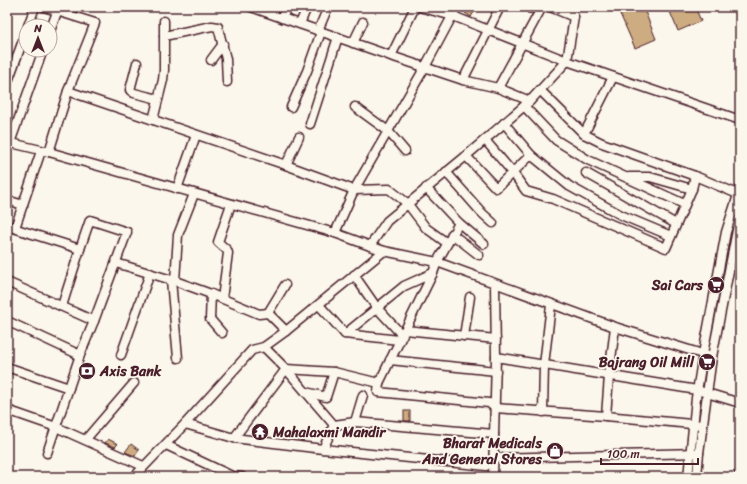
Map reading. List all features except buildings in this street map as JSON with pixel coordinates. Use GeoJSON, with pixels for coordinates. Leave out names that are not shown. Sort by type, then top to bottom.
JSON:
{"type":"FeatureCollection","features":[{"type":"Feature","properties":{"kind":"street"},"geometry":{"type":"LineString","coordinates":[[31,18],[35,7]]}},
{"type":"Feature","properties":{"kind":"street"},"geometry":{"type":"LineString","coordinates":[[44,7],[95,23],[68,91],[50,152]]}},
{"type":"Feature","properties":{"kind":"street"},"geometry":{"type":"LineString","coordinates":[[251,7],[266,9],[282,18],[464,80],[498,88],[527,103],[556,140],[588,160],[684,204]]}},
{"type":"Feature","properties":{"kind":"street"},"geometry":{"type":"LineString","coordinates":[[282,18],[286,7]]}},
{"type":"Feature","properties":{"kind":"street"},"geometry":{"type":"LineString","coordinates":[[300,24],[307,7]]}},
{"type":"Feature","properties":{"kind":"street"},"geometry":{"type":"LineString","coordinates":[[291,107],[307,71],[328,7]]}},
{"type":"Feature","properties":{"kind":"street"},"geometry":{"type":"LineString","coordinates":[[391,56],[415,7]]}},
{"type":"Feature","properties":{"kind":"street"},"geometry":{"type":"LineString","coordinates":[[419,7],[453,16],[567,61],[740,120]]}},
{"type":"Feature","properties":{"kind":"street"},"geometry":{"type":"LineString","coordinates":[[336,233],[354,190],[425,67],[457,7]]}},
{"type":"Feature","properties":{"kind":"street"},"geometry":{"type":"LineString","coordinates":[[464,80],[500,7]]}},
{"type":"Feature","properties":{"kind":"street"},"geometry":{"type":"LineString","coordinates":[[498,88],[542,7]]}},
{"type":"Feature","properties":{"kind":"street"},"geometry":{"type":"LineString","coordinates":[[550,7],[574,17]]}},
{"type":"Feature","properties":{"kind":"street"},"geometry":{"type":"LineString","coordinates":[[370,246],[387,221],[485,140],[527,103],[567,61],[574,17],[570,7]]}},
{"type":"Feature","properties":{"kind":"street"},"geometry":{"type":"LineString","coordinates":[[55,18],[57,12]]}},
{"type":"Feature","properties":{"kind":"street"},"geometry":{"type":"LineString","coordinates":[[153,120],[164,70],[164,20]]}},
{"type":"Feature","properties":{"kind":"street"},"geometry":{"type":"LineString","coordinates":[[353,43],[363,22]]}},
{"type":"Feature","properties":{"kind":"street"},"geometry":{"type":"LineString","coordinates":[[164,36],[215,25],[218,27],[226,62],[227,82]]}},
{"type":"Feature","properties":{"kind":"street"},"geometry":{"type":"LineString","coordinates":[[310,124],[338,37]]}},
{"type":"Feature","properties":{"kind":"street"},"geometry":{"type":"LineString","coordinates":[[211,60],[223,44]]}},
{"type":"Feature","properties":{"kind":"street"},"geometry":{"type":"LineString","coordinates":[[7,84],[18,54]]}},
{"type":"Feature","properties":{"kind":"street"},"geometry":{"type":"LineString","coordinates":[[40,58],[8,142],[50,152],[336,233],[384,251],[437,262],[551,305],[615,327],[707,355]]}},
{"type":"Feature","properties":{"kind":"street"},"geometry":{"type":"LineString","coordinates":[[137,63],[130,90],[134,93],[158,99]]}},
{"type":"Feature","properties":{"kind":"street"},"geometry":{"type":"LineString","coordinates":[[584,134],[613,77]]}},
{"type":"Feature","properties":{"kind":"street"},"geometry":{"type":"LineString","coordinates":[[540,90],[584,134],[602,144],[739,193],[724,244],[707,355],[706,392],[702,425],[688,477]]}},
{"type":"Feature","properties":{"kind":"street"},"geometry":{"type":"LineString","coordinates":[[68,91],[286,165],[354,190],[389,189],[407,203],[426,228],[447,243]]}},
{"type":"Feature","properties":{"kind":"street"},"geometry":{"type":"LineString","coordinates":[[355,107],[388,131],[405,151]]}},
{"type":"Feature","properties":{"kind":"street"},"geometry":{"type":"LineString","coordinates":[[504,123],[531,155],[569,186],[621,215],[671,236]]}},
{"type":"Feature","properties":{"kind":"street"},"geometry":{"type":"LineString","coordinates":[[177,189],[196,135]]}},
{"type":"Feature","properties":{"kind":"street"},"geometry":{"type":"LineString","coordinates":[[286,165],[299,136]]}},
{"type":"Feature","properties":{"kind":"street"},"geometry":{"type":"LineString","coordinates":[[485,140],[526,191],[554,199],[666,248],[684,204],[692,189],[695,176]]}},
{"type":"Feature","properties":{"kind":"street"},"geometry":{"type":"LineString","coordinates":[[41,151],[23,205],[11,227],[80,248]]}},
{"type":"Feature","properties":{"kind":"street"},"geometry":{"type":"LineString","coordinates":[[466,156],[496,188],[531,155]]}},
{"type":"Feature","properties":{"kind":"street"},"geometry":{"type":"LineString","coordinates":[[446,172],[482,213],[493,223]]}},
{"type":"Feature","properties":{"kind":"street"},"geometry":{"type":"LineString","coordinates":[[586,173],[676,224]]}},
{"type":"Feature","properties":{"kind":"street"},"geometry":{"type":"LineString","coordinates":[[624,177],[650,177],[692,189]]}},
{"type":"Feature","properties":{"kind":"street"},"geometry":{"type":"LineString","coordinates":[[426,188],[459,223],[484,244]]}},
{"type":"Feature","properties":{"kind":"street"},"geometry":{"type":"LineString","coordinates":[[178,358],[173,281],[178,235],[194,194]]}},
{"type":"Feature","properties":{"kind":"street"},"geometry":{"type":"LineString","coordinates":[[7,200],[23,205]]}},
{"type":"Feature","properties":{"kind":"street"},"geometry":{"type":"LineString","coordinates":[[222,299],[228,252],[218,242],[231,204]]}},
{"type":"Feature","properties":{"kind":"street"},"geometry":{"type":"LineString","coordinates":[[697,477],[694,424],[697,390],[707,355],[740,215]]}},
{"type":"Feature","properties":{"kind":"street"},"geometry":{"type":"LineString","coordinates":[[48,453],[80,355],[127,232],[90,220],[62,306]]}},
{"type":"Feature","properties":{"kind":"street"},"geometry":{"type":"LineString","coordinates":[[459,223],[437,262],[390,360],[379,383],[378,392],[489,403],[495,408],[702,425]]}},
{"type":"Feature","properties":{"kind":"street"},"geometry":{"type":"LineString","coordinates":[[452,234],[479,255]]}},
{"type":"Feature","properties":{"kind":"street"},"geometry":{"type":"LineString","coordinates":[[134,477],[143,466],[166,445],[252,350],[264,347],[286,331],[384,251]]}},
{"type":"Feature","properties":{"kind":"street"},"geometry":{"type":"LineString","coordinates":[[116,263],[211,294],[259,314],[268,313]]}},
{"type":"Feature","properties":{"kind":"street"},"geometry":{"type":"LineString","coordinates":[[121,355],[150,273]]}},
{"type":"Feature","properties":{"kind":"street"},"geometry":{"type":"LineString","coordinates":[[345,334],[404,286],[433,273]]}},
{"type":"Feature","properties":{"kind":"street"},"geometry":{"type":"LineString","coordinates":[[354,275],[377,308],[402,335]]}},
{"type":"Feature","properties":{"kind":"street"},"geometry":{"type":"LineString","coordinates":[[7,282],[94,321]]}},
{"type":"Feature","properties":{"kind":"street"},"geometry":{"type":"LineString","coordinates":[[493,477],[496,371],[495,284]]}},
{"type":"Feature","properties":{"kind":"street"},"geometry":{"type":"LineString","coordinates":[[268,313],[285,285]]}},
{"type":"Feature","properties":{"kind":"street"},"geometry":{"type":"LineString","coordinates":[[211,294],[210,319],[222,333]]}},
{"type":"Feature","properties":{"kind":"street"},"geometry":{"type":"LineString","coordinates":[[464,336],[470,297]]}},
{"type":"Feature","properties":{"kind":"street"},"geometry":{"type":"LineString","coordinates":[[319,305],[345,334],[464,336],[496,339]]}},
{"type":"Feature","properties":{"kind":"street"},"geometry":{"type":"LineString","coordinates":[[543,412],[544,365],[551,305]]}},
{"type":"Feature","properties":{"kind":"street"},"geometry":{"type":"LineString","coordinates":[[268,313],[286,331]]}},
{"type":"Feature","properties":{"kind":"street"},"geometry":{"type":"LineString","coordinates":[[7,321],[80,355]]}},
{"type":"Feature","properties":{"kind":"street"},"geometry":{"type":"LineString","coordinates":[[606,416],[615,327]]}},
{"type":"Feature","properties":{"kind":"street"},"geometry":{"type":"LineString","coordinates":[[264,347],[286,369],[334,425]]}},
{"type":"Feature","properties":{"kind":"street"},"geometry":{"type":"LineString","coordinates":[[496,357],[697,390],[740,403]]}},
{"type":"Feature","properties":{"kind":"street"},"geometry":{"type":"LineString","coordinates":[[390,360],[496,371]]}},
{"type":"Feature","properties":{"kind":"street"},"geometry":{"type":"LineString","coordinates":[[7,367],[69,388]]}},
{"type":"Feature","properties":{"kind":"street"},"geometry":{"type":"LineString","coordinates":[[286,369],[334,372],[379,383]]}},
{"type":"Feature","properties":{"kind":"street"},"geometry":{"type":"LineString","coordinates":[[234,438],[286,369]]}},
{"type":"Feature","properties":{"kind":"street"},"geometry":{"type":"LineString","coordinates":[[306,392],[326,397],[334,372]]}},
{"type":"Feature","properties":{"kind":"street"},"geometry":{"type":"LineString","coordinates":[[86,439],[134,383]]}},
{"type":"Feature","properties":{"kind":"street"},"geometry":{"type":"LineString","coordinates":[[355,422],[363,395]]}},
{"type":"Feature","properties":{"kind":"street"},"geometry":{"type":"LineString","coordinates":[[7,410],[86,439],[143,466]]}},
{"type":"Feature","properties":{"kind":"street"},"geometry":{"type":"LineString","coordinates":[[334,425],[355,422],[494,434]]}},
{"type":"Feature","properties":{"kind":"street"},"geometry":{"type":"LineString","coordinates":[[185,424],[234,438],[486,466],[494,458],[695,453]]}},
{"type":"Feature","properties":{"kind":"street"},"geometry":{"type":"LineString","coordinates":[[323,449],[334,425]]}},
{"type":"Feature","properties":{"kind":"street"},"geometry":{"type":"LineString","coordinates":[[166,445],[232,476],[242,477]]}},
{"type":"Feature","properties":{"kind":"place","name":"Sai Cars"},"geometry":{"type":"Point","coordinates":[716,285]}},
{"type":"Feature","properties":{"kind":"place","name":"Bajrang Oil Mill"},"geometry":{"type":"Point","coordinates":[707,362]}},
{"type":"Feature","properties":{"kind":"place","name":"Axis Bank"},"geometry":{"type":"Point","coordinates":[87,371]}},
{"type":"Feature","properties":{"kind":"place","name":"Mahalaxmi Mandir"},"geometry":{"type":"Point","coordinates":[260,432]}},
{"type":"Feature","properties":{"kind":"place","name":"Bharat Medicals And General Stores"},"geometry":{"type":"Point","coordinates":[555,451]}}]}
